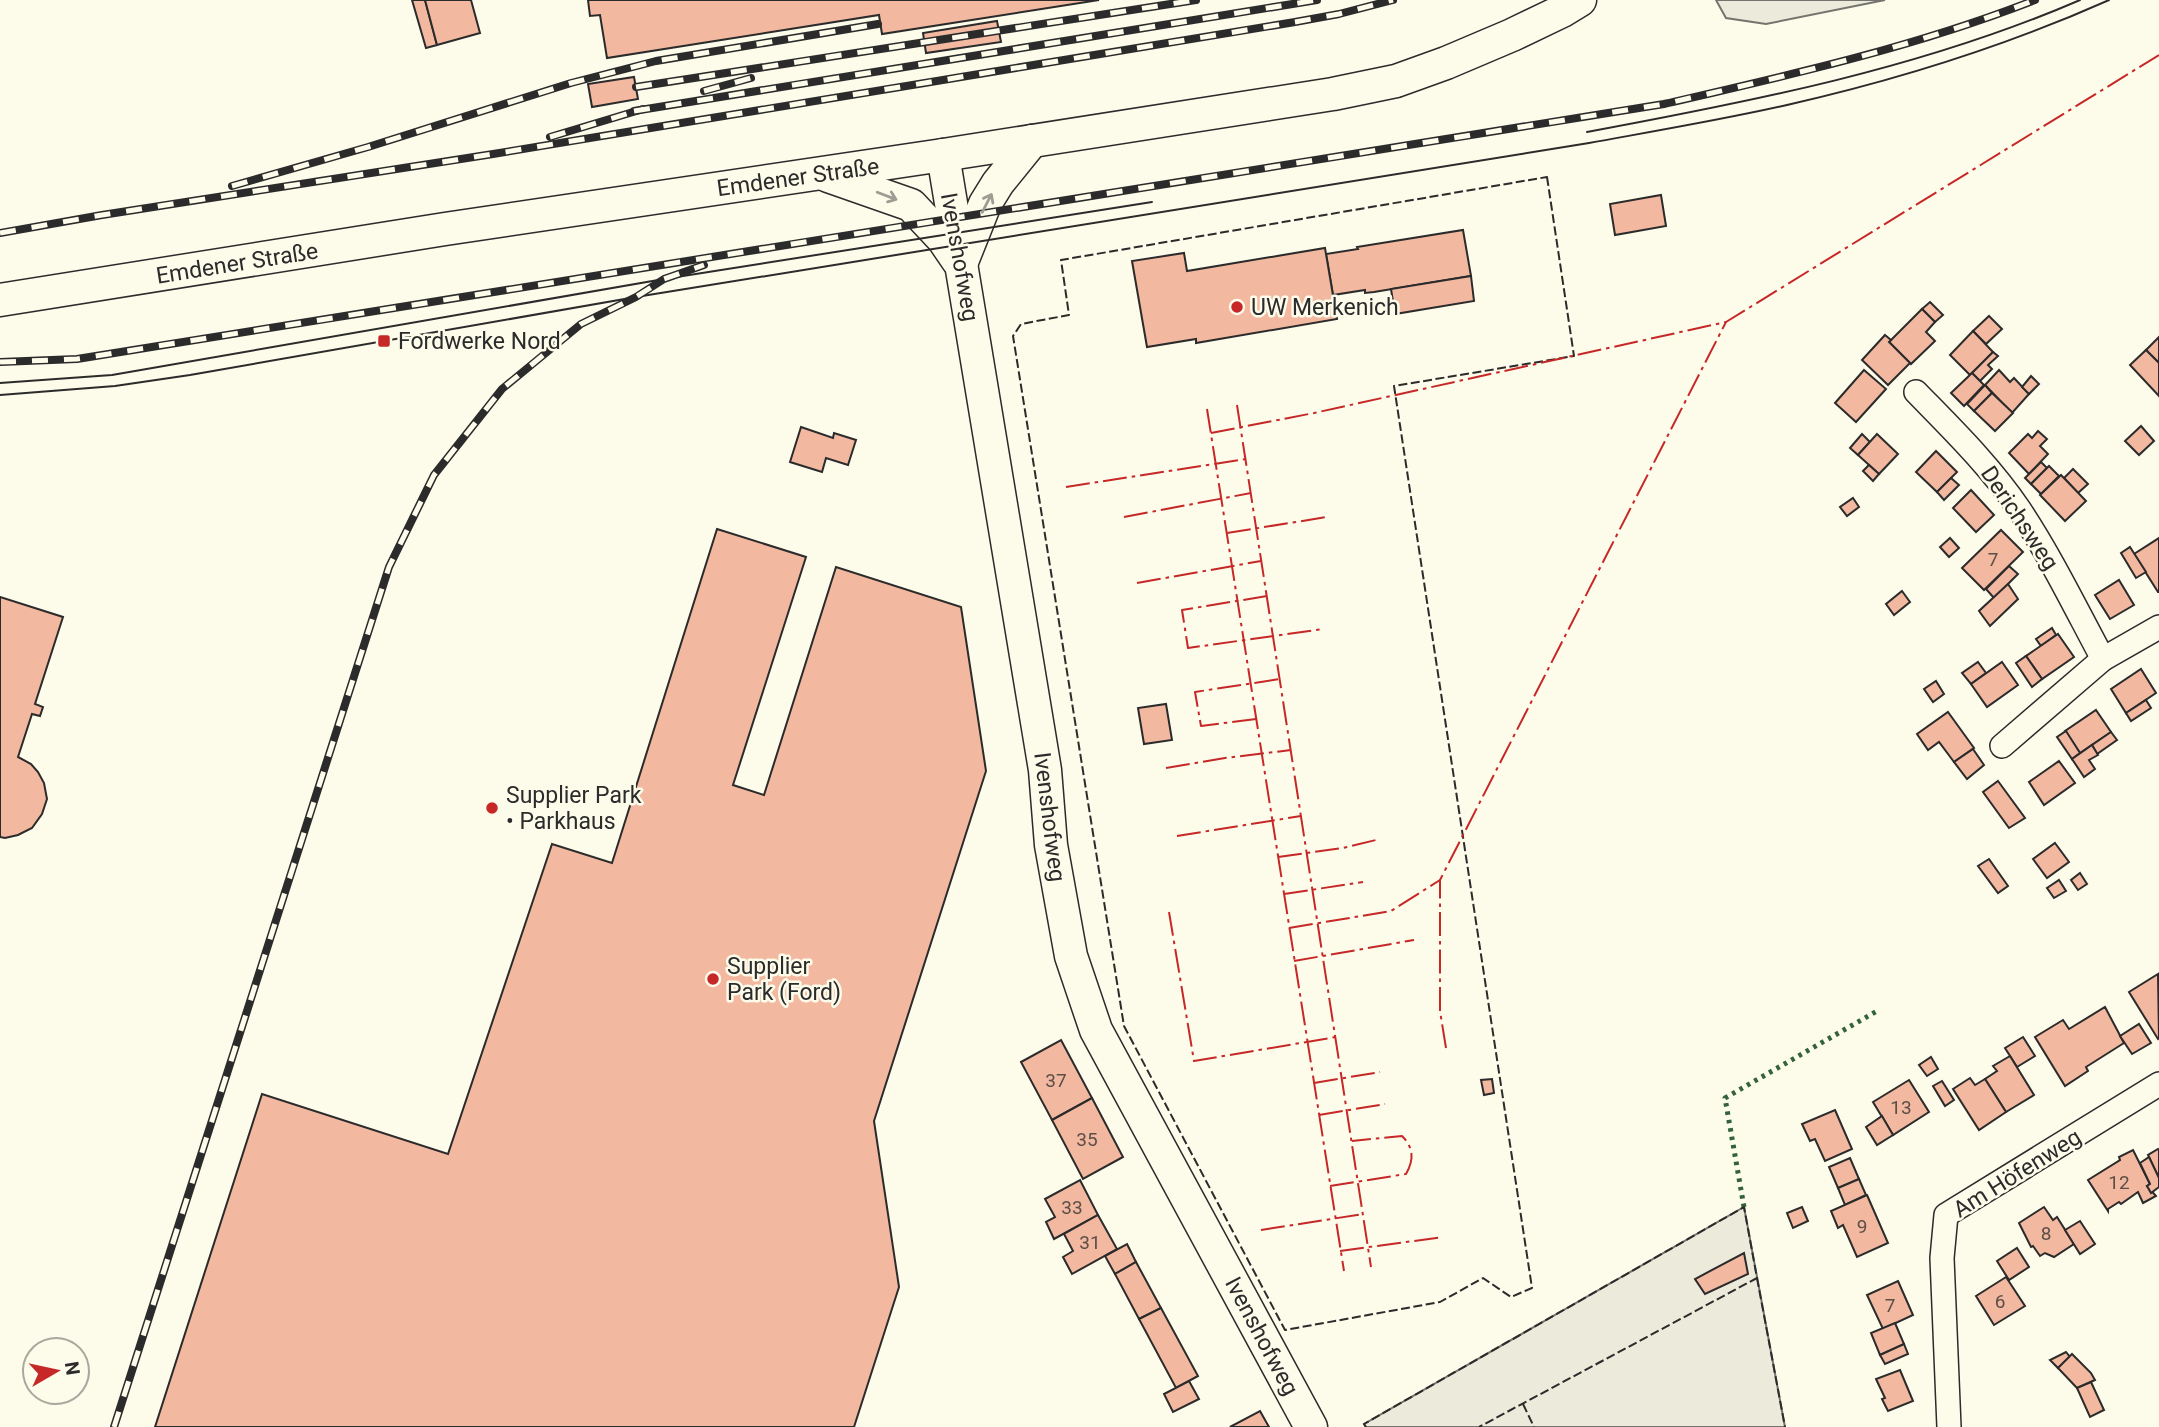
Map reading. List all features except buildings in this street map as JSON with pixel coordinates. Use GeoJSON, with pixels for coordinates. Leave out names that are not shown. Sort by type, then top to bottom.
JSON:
{"type":"FeatureCollection","features":[{"type":"Feature","properties":{"kind":"street","name":"Emdener Straße"},"geometry":{"type":"LineString","coordinates":[[0,300],[445,229],[1226,111],[1396,81],[1512,36],[1580,0]]}},
{"type":"Feature","properties":{"kind":"street"},"geometry":{"type":"LineString","coordinates":[[960,266],[985,204],[998,183],[1032,141]]}},
{"type":"Feature","properties":{"kind":"street","name":"Ivenshofweg"},"geometry":{"type":"LineString","coordinates":[[943,155],[1043,757],[1051,845],[1071,956],[1096,1030],[1311,1427]]}},
{"type":"Feature","properties":{"kind":"street"},"geometry":{"type":"LineString","coordinates":[[822,174],[911,205],[943,240],[960,266]]}},
{"type":"Feature","properties":{"kind":"street","name":"Derichsweg"},"geometry":{"type":"LineString","coordinates":[[1916,392],[1984,465],[2017,507],[2044,549],[2103,659]]}},
{"type":"Feature","properties":{"kind":"street"},"geometry":{"type":"LineString","coordinates":[[2002,746],[2103,659],[2159,627]]}},
{"type":"Feature","properties":{"kind":"street","name":"Am Höfenweg"},"geometry":{"type":"LineString","coordinates":[[1949,1427],[1942,1258],[1946,1215],[2159,1084]]}},
{"type":"Feature","properties":{"kind":"shaded area"},"geometry":{"type":"Polygon","coordinates":[[[1716,0],[1885,0],[1766,24],[1726,18],[1716,0]]]}},
{"type":"Feature","properties":{"kind":"shaded area"},"geometry":{"type":"Polygon","coordinates":[[[1744,1207],[1785,1427],[1366,1427],[1364,1424],[1744,1207]]]}},
{"type":"Feature","properties":{"kind":"tram line"},"geometry":{"type":"LineString","coordinates":[[1587,132],[1837,80],[1960,45],[2080,0]]}},
{"type":"Feature","properties":{"kind":"tram line"},"geometry":{"type":"LineString","coordinates":[[0,395],[115,386],[190,375],[636,297],[1688,125],[1787,105],[1910,73],[1991,47],[2109,0]]}},
{"type":"Feature","properties":{"kind":"tram line"},"geometry":{"type":"LineString","coordinates":[[0,383],[112,375],[664,279],[1152,202]]}},
{"type":"Feature","properties":{"kind":"railway"},"geometry":{"type":"LineString","coordinates":[[636,87],[1196,0]]}},
{"type":"Feature","properties":{"kind":"railway"},"geometry":{"type":"LineString","coordinates":[[634,111],[1317,0]]}},
{"type":"Feature","properties":{"kind":"railway"},"geometry":{"type":"LineString","coordinates":[[0,233],[1295,22],[1393,0]]}},
{"type":"Feature","properties":{"kind":"railway"},"geometry":{"type":"LineString","coordinates":[[0,362],[77,359],[1664,104],[1898,46],[2035,0]]}},
{"type":"Feature","properties":{"kind":"railway"},"geometry":{"type":"LineString","coordinates":[[232,186],[368,147],[571,83],[656,61],[878,24]]}},
{"type":"Feature","properties":{"kind":"railway"},"geometry":{"type":"LineString","coordinates":[[704,91],[751,78]]}},
{"type":"Feature","properties":{"kind":"railway"},"geometry":{"type":"LineString","coordinates":[[550,137],[643,109]]}},
{"type":"Feature","properties":{"kind":"railway"},"geometry":{"type":"LineString","coordinates":[[114,1427],[389,567],[434,475],[502,389],[581,324],[636,297],[664,279],[704,265]]}},
{"type":"Feature","properties":{"kind":"hedge"},"geometry":{"type":"LineString","coordinates":[[1744,1207],[1725,1098],[1877,1011]]}},
{"type":"Feature","properties":{"kind":"fence"},"geometry":{"type":"LineString","coordinates":[[1547,177],[1574,356],[1394,386],[1532,1288],[1511,1297],[1483,1278],[1440,1302],[1285,1330],[1124,1026],[1013,336],[1021,324],[1069,315],[1061,260],[1547,177]]}},
{"type":"Feature","properties":{"kind":"fence"},"geometry":{"type":"LineString","coordinates":[[1366,1427],[1364,1424],[1744,1207],[1757,1278],[1479,1427]]}},
{"type":"Feature","properties":{"kind":"fence"},"geometry":{"type":"LineString","coordinates":[[1757,1278],[1785,1427]]}},
{"type":"Feature","properties":{"kind":"fence"},"geometry":{"type":"LineString","coordinates":[[1523,1404],[1534,1427]]}},
{"type":"Feature","properties":{"kind":"power"},"geometry":{"type":"LineString","coordinates":[[1211,433],[1314,413],[1726,322],[2159,55]]}},
{"type":"Feature","properties":{"kind":"power"},"geometry":{"type":"LineString","coordinates":[[1446,1048],[1440,1011],[1440,880],[1726,322]]}},
{"type":"Feature","properties":{"kind":"power"},"geometry":{"type":"LineString","coordinates":[[1237,405],[1371,1267]]}},
{"type":"Feature","properties":{"kind":"power"},"geometry":{"type":"LineString","coordinates":[[1207,409],[1344,1271]]}},
{"type":"Feature","properties":{"kind":"power"},"geometry":{"type":"LineString","coordinates":[[1066,487],[1246,459]]}},
{"type":"Feature","properties":{"kind":"power"},"geometry":{"type":"LineString","coordinates":[[1124,517],[1251,493]]}},
{"type":"Feature","properties":{"kind":"power"},"geometry":{"type":"LineString","coordinates":[[1227,533],[1327,517]]}},
{"type":"Feature","properties":{"kind":"power"},"geometry":{"type":"LineString","coordinates":[[1137,583],[1261,561]]}},
{"type":"Feature","properties":{"kind":"power"},"geometry":{"type":"LineString","coordinates":[[1267,596],[1182,610],[1188,648],[1323,629]]}},
{"type":"Feature","properties":{"kind":"power"},"geometry":{"type":"LineString","coordinates":[[1256,719],[1201,726],[1195,692],[1280,679]]}},
{"type":"Feature","properties":{"kind":"power"},"geometry":{"type":"LineString","coordinates":[[1166,768],[1291,750]]}},
{"type":"Feature","properties":{"kind":"power"},"geometry":{"type":"LineString","coordinates":[[1177,836],[1301,816]]}},
{"type":"Feature","properties":{"kind":"power"},"geometry":{"type":"LineString","coordinates":[[1278,857],[1343,848],[1380,839]]}},
{"type":"Feature","properties":{"kind":"power"},"geometry":{"type":"LineString","coordinates":[[1289,928],[1391,911],[1440,880]]}},
{"type":"Feature","properties":{"kind":"power"},"geometry":{"type":"LineString","coordinates":[[1284,894],[1363,882]]}},
{"type":"Feature","properties":{"kind":"power"},"geometry":{"type":"LineString","coordinates":[[1169,912],[1194,1061],[1336,1037]]}},
{"type":"Feature","properties":{"kind":"power"},"geometry":{"type":"LineString","coordinates":[[1294,961],[1414,940]]}},
{"type":"Feature","properties":{"kind":"power"},"geometry":{"type":"LineString","coordinates":[[1314,1083],[1380,1072]]}},
{"type":"Feature","properties":{"kind":"power"},"geometry":{"type":"LineString","coordinates":[[1319,1115],[1385,1104]]}},
{"type":"Feature","properties":{"kind":"power"},"geometry":{"type":"LineString","coordinates":[[1330,1186],[1406,1174],[1409,1169],[1411,1150],[1402,1136],[1352,1141]]}},
{"type":"Feature","properties":{"kind":"power"},"geometry":{"type":"LineString","coordinates":[[1261,1230],[1363,1214]]}},
{"type":"Feature","properties":{"kind":"power"},"geometry":{"type":"LineString","coordinates":[[1340,1251],[1443,1237]]}},
{"type":"Feature","properties":{"kind":"place","name":"UW Merkenich"},"geometry":{"type":"Point","coordinates":[1237,307]}},
{"type":"Feature","properties":{"kind":"place","name":"Fordwerke Nord"},"geometry":{"type":"Point","coordinates":[384,341]}},
{"type":"Feature","properties":{"kind":"place","name":"Supplier Park • Parkhaus"},"geometry":{"type":"Point","coordinates":[492,808]}},
{"type":"Feature","properties":{"kind":"place","name":"Supplier Park (Ford)"},"geometry":{"type":"Point","coordinates":[713,979]}}]}
